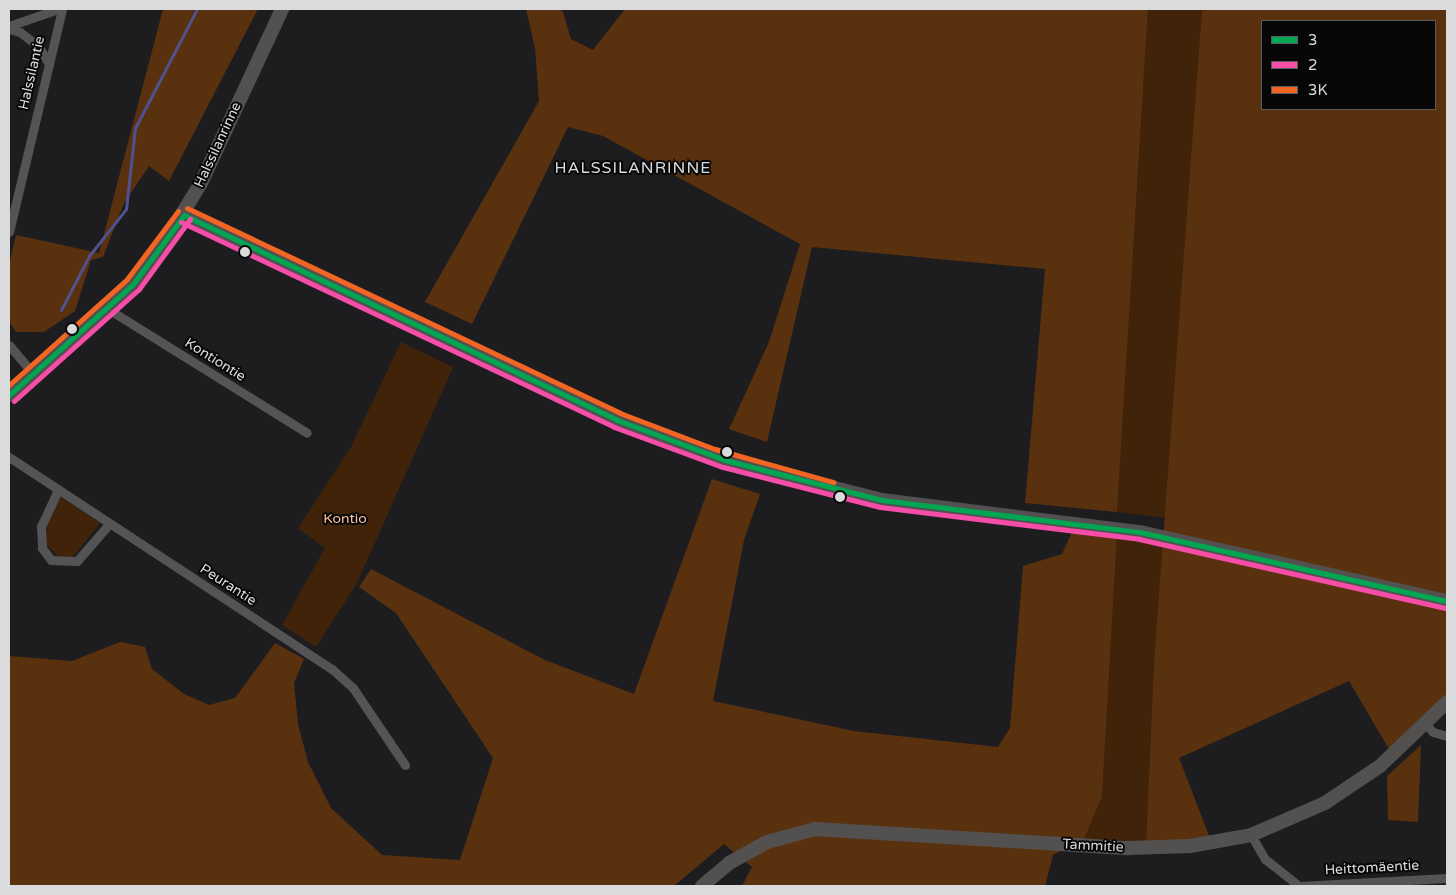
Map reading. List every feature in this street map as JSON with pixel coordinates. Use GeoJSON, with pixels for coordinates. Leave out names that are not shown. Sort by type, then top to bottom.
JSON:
{"type":"FeatureCollection","features":[{"type":"Feature","properties":{"kind":"street"},"geometry":{"type":"LineString","coordinates":[[9,28],[58,9]]}},
{"type":"Feature","properties":{"kind":"street","name":"Halssilantie"},"geometry":{"type":"LineString","coordinates":[[9,232],[62,9]]}},
{"type":"Feature","properties":{"kind":"street","name":"Halssilanrinne"},"geometry":{"type":"LineString","coordinates":[[9,395],[108,309],[149,264],[184,215],[282,9]]}},
{"type":"Feature","properties":{"kind":"street"},"geometry":{"type":"LineString","coordinates":[[9,28],[20,32],[39,47],[49,64]]}},
{"type":"Feature","properties":{"kind":"street"},"geometry":{"type":"LineString","coordinates":[[184,215],[617,420],[725,460],[882,500],[1166,537],[1447,602]]}},
{"type":"Feature","properties":{"kind":"street","name":"Kontiontie"},"geometry":{"type":"LineString","coordinates":[[108,309],[307,433]]}},
{"type":"Feature","properties":{"kind":"street"},"geometry":{"type":"LineString","coordinates":[[9,345],[33,374]]}},
{"type":"Feature","properties":{"kind":"street","name":"Peurantie"},"geometry":{"type":"LineString","coordinates":[[9,457],[332,669],[353,688],[405,765]]}},
{"type":"Feature","properties":{"kind":"street"},"geometry":{"type":"LineString","coordinates":[[58,490],[41,526],[42,548],[51,560],[77,561],[109,524]]}},
{"type":"Feature","properties":{"kind":"street","name":"Tammitie"},"geometry":{"type":"LineString","coordinates":[[705,884],[767,842],[815,829],[1128,848],[1190,846],[1251,835],[1325,803],[1380,766],[1447,702]]}},
{"type":"Feature","properties":{"kind":"street"},"geometry":{"type":"LineString","coordinates":[[1424,722],[1433,732],[1447,736]]}},
{"type":"Feature","properties":{"kind":"street"},"geometry":{"type":"LineString","coordinates":[[1251,835],[1265,859],[1299,886]]}},
{"type":"Feature","properties":{"kind":"street","name":"Heittomäentie"},"geometry":{"type":"LineString","coordinates":[[1299,886],[1447,878]]}},
{"type":"Feature","properties":{"kind":"green space"},"geometry":{"type":"Polygon","coordinates":[[[1148,9],[1202,9],[1168,518],[1117,512],[1148,9]]]}},
{"type":"Feature","properties":{"kind":"green space","name":"Kontio"},"geometry":{"type":"Polygon","coordinates":[[[401,342],[453,367],[357,583],[316,647],[282,625],[325,548],[298,528],[351,447],[401,342]]]}},
{"type":"Feature","properties":{"kind":"green space"},"geometry":{"type":"Polygon","coordinates":[[[61,497],[100,523],[72,558],[59,557],[46,544],[48,516],[61,497]]]}},
{"type":"Feature","properties":{"kind":"green space"},"geometry":{"type":"Polygon","coordinates":[[[1117,535],[1166,544],[1154,663],[1146,843],[1084,839],[1102,797],[1117,535]]]}},
{"type":"Feature","properties":{"kind":"shaded area"},"geometry":{"type":"Polygon","coordinates":[[[163,9],[258,9],[169,181],[149,166],[124,203],[103,257],[91,260],[75,311],[44,332],[16,332],[9,321],[9,265],[16,235],[99,253],[163,9]]]}},
{"type":"Feature","properties":{"kind":"shaded area"},"geometry":{"type":"Polygon","coordinates":[[[526,9],[562,9],[571,39],[593,50],[625,9],[1148,9],[1117,512],[1025,503],[1045,269],[812,247],[767,442],[729,429],[769,342],[800,244],[603,136],[568,127],[472,324],[425,302],[539,101],[535,48],[526,9]]]}},
{"type":"Feature","properties":{"kind":"shaded area"},"geometry":{"type":"Polygon","coordinates":[[[1202,9],[1447,9],[1447,695],[1389,749],[1349,681],[1179,758],[1210,838],[1146,843],[1154,663],[1202,9]]]}},
{"type":"Feature","properties":{"kind":"shaded area"},"geometry":{"type":"Polygon","coordinates":[[[712,479],[760,494],[744,540],[713,701],[854,731],[998,747],[1010,728],[1023,566],[1062,554],[1073,530],[1117,535],[1102,797],[1084,839],[1053,855],[1045,886],[742,886],[752,867],[724,844],[674,886],[9,886],[9,656],[72,661],[120,642],[145,647],[152,669],[184,694],[209,705],[235,698],[275,643],[304,659],[294,683],[298,724],[308,762],[331,808],[382,855],[460,860],[493,758],[396,613],[359,587],[371,569],[545,660],[634,694],[712,479]]]}},
{"type":"Feature","properties":{"kind":"shaded area"},"geometry":{"type":"Polygon","coordinates":[[[1421,745],[1418,822],[1388,820],[1387,776],[1421,745]]]}},
{"type":"Feature","properties":{"kind":"waterway"},"geometry":{"type":"LineString","coordinates":[[61,310],[89,256],[126,209],[135,128],[197,9]]}},
{"type":"Feature","properties":{"kind":"transit line","name":"3K"},"geometry":{"type":"LineString","coordinates":[[187,208],[620,413],[715,449],[833,482]]}},
{"type":"Feature","properties":{"kind":"transit line","name":"3K"},"geometry":{"type":"LineString","coordinates":[[9,385],[127,279],[178,211]]}},
{"type":"Feature","properties":{"kind":"transit line","name":"3"},"geometry":{"type":"LineString","coordinates":[[184,215],[617,420],[725,460],[882,500],[1140,532],[1447,601]]}},
{"type":"Feature","properties":{"kind":"transit line","name":"3"},"geometry":{"type":"LineString","coordinates":[[9,395],[133,284],[184,215]]}},
{"type":"Feature","properties":{"kind":"transit line","name":"2"},"geometry":{"type":"LineString","coordinates":[[14,401],[139,289],[190,219]]}},
{"type":"Feature","properties":{"kind":"transit line","name":"2"},"geometry":{"type":"LineString","coordinates":[[181,222],[614,427],[723,467],[880,507],[1139,539],[1445,608]]}},
{"type":"Feature","properties":{"kind":"district","name":"HALSSILANRINNE"},"geometry":{"type":"Point","coordinates":[633,168]}}]}
